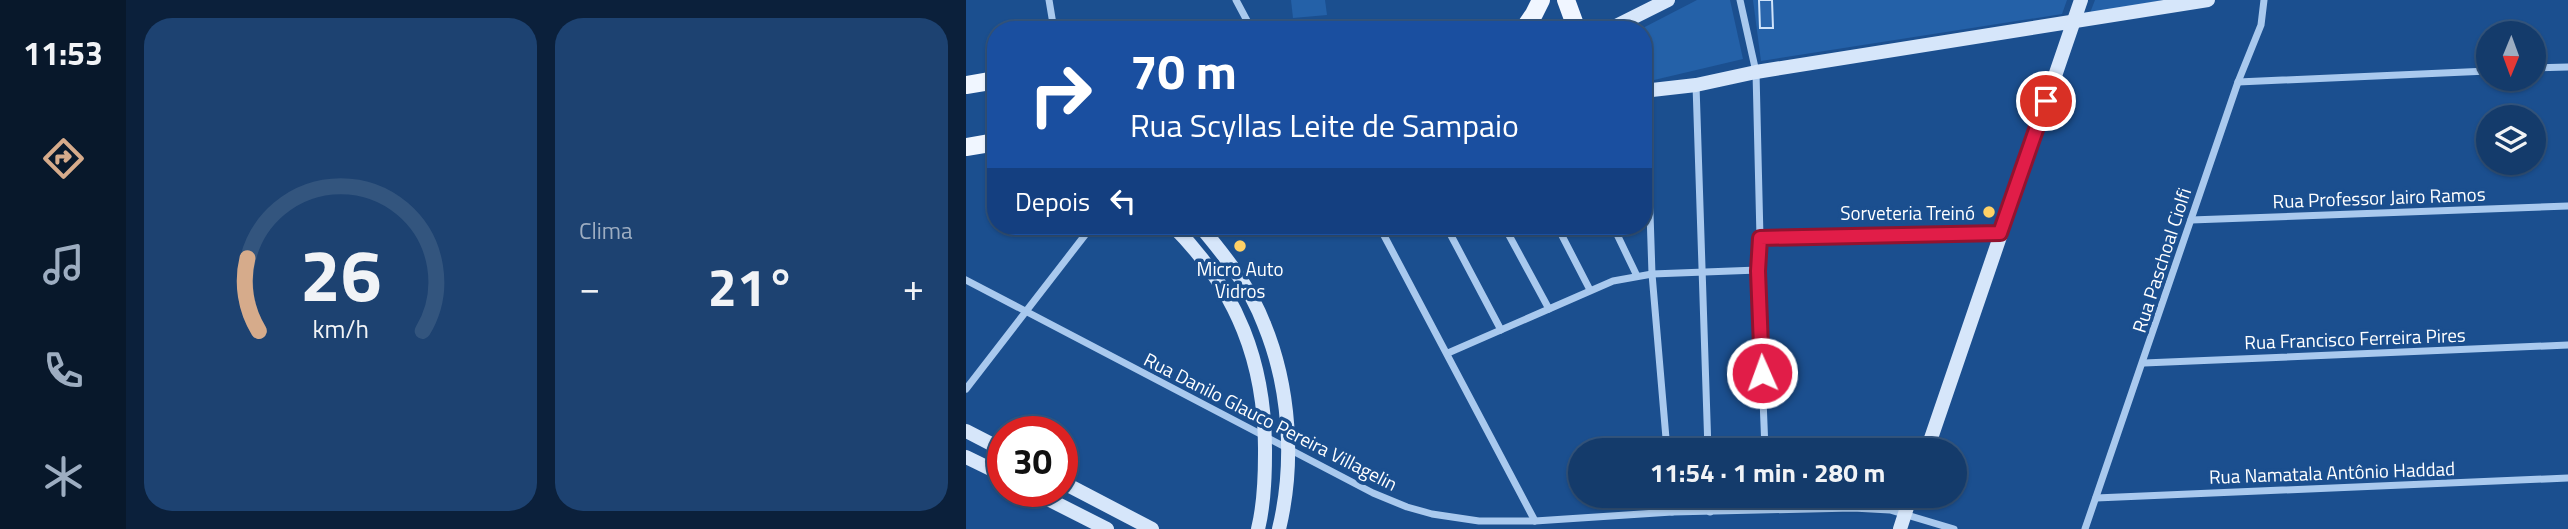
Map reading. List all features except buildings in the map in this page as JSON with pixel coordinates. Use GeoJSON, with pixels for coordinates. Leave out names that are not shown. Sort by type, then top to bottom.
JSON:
{"type":"FeatureCollection","features":[{"type":"Feature","properties":{"kind":"main road"},"geometry":{"type":"LineString","coordinates":[[1530,21],[1541,0]]}},
{"type":"Feature","properties":{"kind":"main road"},"geometry":{"type":"LineString","coordinates":[[1566,0],[1574,21]]}},
{"type":"Feature","properties":{"kind":"main road"},"geometry":{"type":"LineString","coordinates":[[1626,21],[1668,0]]}},
{"type":"Feature","properties":{"kind":"main road"},"geometry":{"type":"LineString","coordinates":[[1931,438],[2081,0]]}},
{"type":"Feature","properties":{"kind":"main road"},"geometry":{"type":"LineString","coordinates":[[1652,90],[2208,0]]}},
{"type":"Feature","properties":{"kind":"main road"},"geometry":{"type":"LineString","coordinates":[[966,85],[987,82]]}},
{"type":"Feature","properties":{"kind":"main road"},"geometry":{"type":"LineString","coordinates":[[966,147],[987,144]]}},
{"type":"Feature","properties":{"kind":"main road"},"geometry":{"type":"LineString","coordinates":[[1181,235],[1213,272],[1236,311],[1246,332],[1258,377],[1265,436],[1265,485],[1258,529]]}},
{"type":"Feature","properties":{"kind":"main road"},"geometry":{"type":"LineString","coordinates":[[1207,235],[1236,271],[1264,324],[1279,377],[1289,450],[1279,529]]}},
{"type":"Feature","properties":{"kind":"main road"},"geometry":{"type":"LineString","coordinates":[[966,431],[987,442]]}},
{"type":"Feature","properties":{"kind":"main road"},"geometry":{"type":"LineString","coordinates":[[966,457],[987,467]]}},
{"type":"Feature","properties":{"kind":"main road"},"geometry":{"type":"LineString","coordinates":[[1078,490],[1152,529]]}},
{"type":"Feature","properties":{"kind":"main road"},"geometry":{"type":"LineString","coordinates":[[1064,507],[1107,529]]}},
{"type":"Feature","properties":{"kind":"main road"},"geometry":{"type":"LineString","coordinates":[[1900,529],[1907,508]]}},
{"type":"Feature","properties":{"kind":"street"},"geometry":{"type":"LineString","coordinates":[[1049,0],[1052,21]]}},
{"type":"Feature","properties":{"kind":"street"},"geometry":{"type":"LineString","coordinates":[[1236,0],[1247,21]]}},
{"type":"Feature","properties":{"kind":"street"},"geometry":{"type":"LineString","coordinates":[[1740,0],[1756,72],[1760,238],[1758,271],[1765,438]]}},
{"type":"Feature","properties":{"kind":"street","name":"Rua Paschoal Ciolfi"},"geometry":{"type":"LineString","coordinates":[[2085,529],[2238,82],[2261,25],[2264,0]]}},
{"type":"Feature","properties":{"kind":"street"},"geometry":{"type":"LineString","coordinates":[[2546,68],[2568,67]]}},
{"type":"Feature","properties":{"kind":"street"},"geometry":{"type":"LineString","coordinates":[[2238,82],[2476,72]]}},
{"type":"Feature","properties":{"kind":"street"},"geometry":{"type":"LineString","coordinates":[[1696,85],[1708,438]]}},
{"type":"Feature","properties":{"kind":"street","name":"Rua Professor Jairo Ramos"},"geometry":{"type":"LineString","coordinates":[[2191,220],[2568,206]]}},
{"type":"Feature","properties":{"kind":"street"},"geometry":{"type":"LineString","coordinates":[[1760,238],[2000,233]]}},
{"type":"Feature","properties":{"kind":"street"},"geometry":{"type":"LineString","coordinates":[[966,389],[1085,235]]}},
{"type":"Feature","properties":{"kind":"street"},"geometry":{"type":"LineString","coordinates":[[1384,235],[1535,521]]}},
{"type":"Feature","properties":{"kind":"street"},"geometry":{"type":"LineString","coordinates":[[1451,235],[1501,330]]}},
{"type":"Feature","properties":{"kind":"street"},"geometry":{"type":"LineString","coordinates":[[1509,235],[1549,309]]}},
{"type":"Feature","properties":{"kind":"street"},"geometry":{"type":"LineString","coordinates":[[1561,235],[1590,290]]}},
{"type":"Feature","properties":{"kind":"street"},"geometry":{"type":"LineString","coordinates":[[1617,235],[1637,276]]}},
{"type":"Feature","properties":{"kind":"street"},"geometry":{"type":"LineString","coordinates":[[1651,235],[1666,438]]}},
{"type":"Feature","properties":{"kind":"street"},"geometry":{"type":"LineString","coordinates":[[1448,353],[1613,281],[1652,274],[1758,271]]}},
{"type":"Feature","properties":{"kind":"street","name":"Rua Danilo Glauco Pereira Villagelin"},"geometry":{"type":"LineString","coordinates":[[966,280],[1373,493],[1419,511],[1479,521],[1535,521],[1672,512],[1853,508],[1905,513],[1954,529]]}},
{"type":"Feature","properties":{"kind":"street","name":"Rua Francisco Ferreira Pires"},"geometry":{"type":"LineString","coordinates":[[2144,363],[2568,345]]}},
{"type":"Feature","properties":{"kind":"street","name":"Rua Namatala Antônio Haddad"},"geometry":{"type":"LineString","coordinates":[[2096,498],[2568,478]]}},
{"type":"Feature","properties":{"kind":"street"},"geometry":{"type":"LineString","coordinates":[[1672,508],[1672,512]]}},
{"type":"Feature","properties":{"kind":"street"},"geometry":{"type":"LineString","coordinates":[[1710,508],[1710,512]]}},
{"type":"Feature","properties":{"kind":"shaded area"},"geometry":{"type":"Polygon","coordinates":[[[1291,0],[1325,0],[1327,15],[1293,18],[1291,0]]]}},
{"type":"Feature","properties":{"kind":"shaded area"},"geometry":{"type":"Polygon","coordinates":[[[1697,0],[1730,0],[1743,59],[1652,80],[1652,23],[1697,0]]]}},
{"type":"Feature","properties":{"kind":"shaded area"},"geometry":{"type":"Polygon","coordinates":[[[1753,0],[2067,0],[2062,14],[1761,61],[1753,0]]]}},
{"type":"Feature","properties":{"kind":"shaded area"},"geometry":{"type":"Polygon","coordinates":[[[2095,0],[2164,0],[2090,13],[2095,0]]]}},
{"type":"Feature","properties":{"kind":"place","name":"Sorveteria Treinó"},"geometry":{"type":"Point","coordinates":[1989,212]}},
{"type":"Feature","properties":{"kind":"place","name":"Micro Auto Vidros"},"geometry":{"type":"Point","coordinates":[1240,246]}},
{"type":"Feature","properties":{"kind":"route"},"geometry":{"type":"LineString","coordinates":[[1762,373],[1758,271],[1760,238],[2000,233],[2046,101]]}}]}
